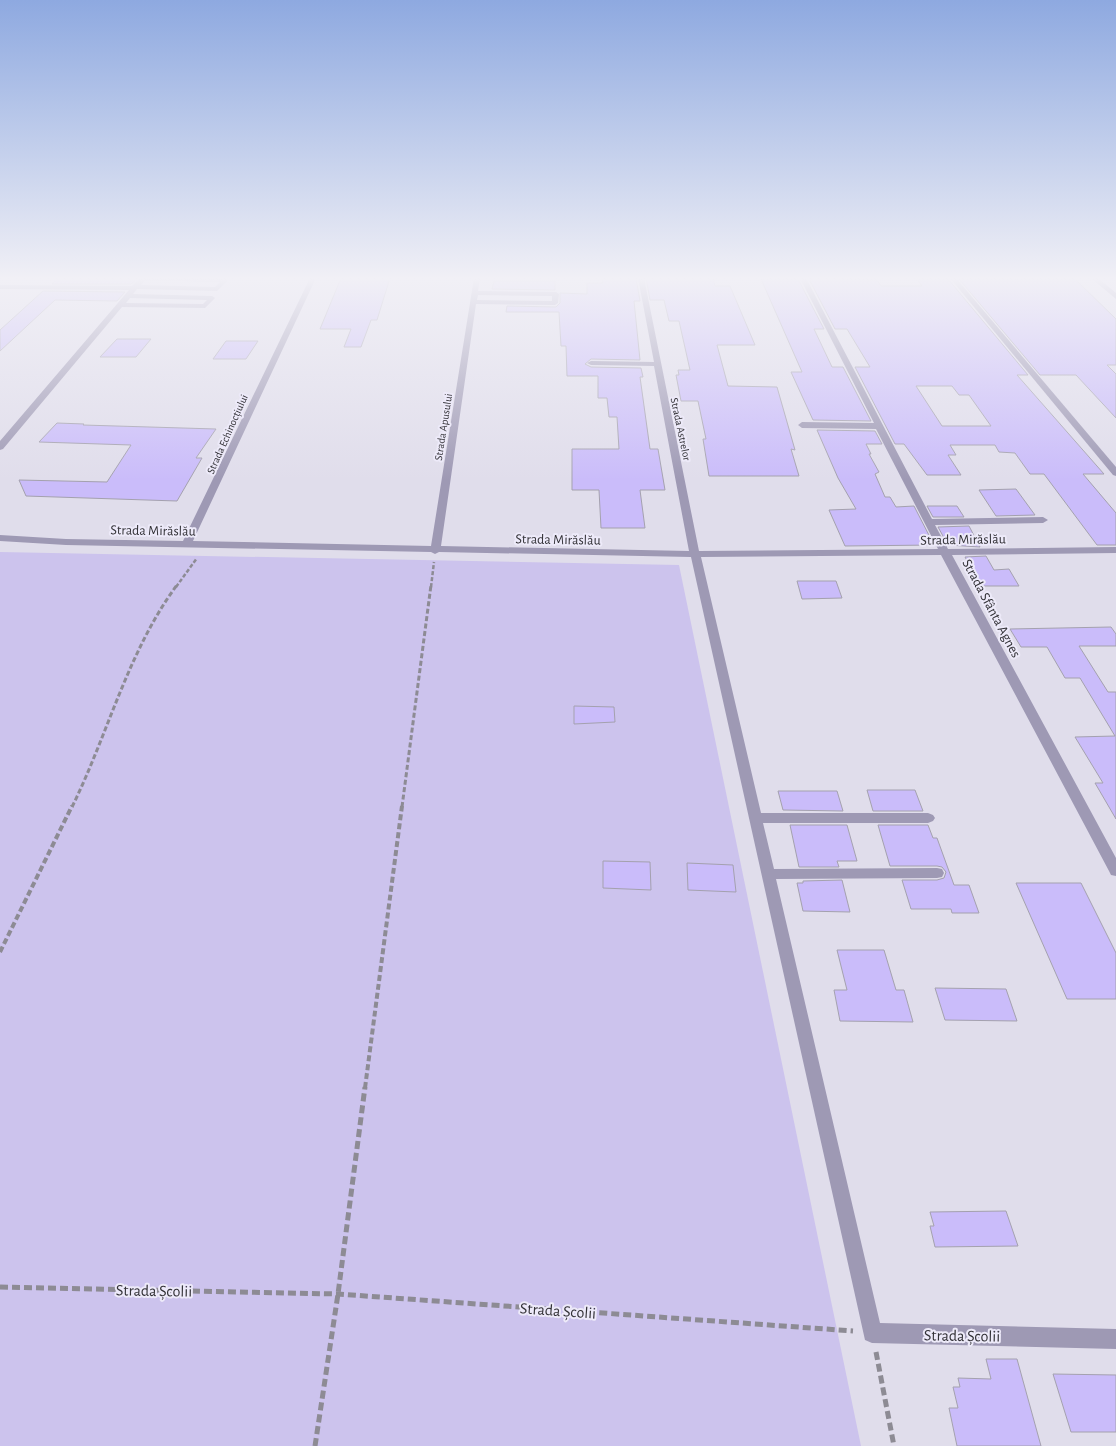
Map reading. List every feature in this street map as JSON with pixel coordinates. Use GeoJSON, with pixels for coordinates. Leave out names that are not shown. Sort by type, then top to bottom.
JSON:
{"type":"FeatureCollection","features":[{"type":"Feature","properties":{"kind":"street"},"geometry":{"type":"LineString","coordinates":[[0,447],[86,345]]}},
{"type":"Feature","properties":{"kind":"street","name":"Strada Echinocțiului"},"geometry":{"type":"LineString","coordinates":[[187,544],[209,502],[282,345]]}},
{"type":"Feature","properties":{"kind":"street","name":"Strada Apusului"},"geometry":{"type":"LineString","coordinates":[[435,551],[467,345]]}},
{"type":"Feature","properties":{"kind":"street","name":"Strada Astrelor"},"geometry":{"type":"LineString","coordinates":[[653,345],[695,554],[872,1333]]}},
{"type":"Feature","properties":{"kind":"street","name":"Strada Sfânta Agnes"},"geometry":{"type":"LineString","coordinates":[[838,345],[929,522],[1116,871]]}},
{"type":"Feature","properties":{"kind":"street"},"geometry":{"type":"LineString","coordinates":[[1009,345],[1116,473]]}},
{"type":"Feature","properties":{"kind":"street"},"geometry":{"type":"LineString","coordinates":[[591,363],[656,364]]}},
{"type":"Feature","properties":{"kind":"street"},"geometry":{"type":"LineString","coordinates":[[802,426],[880,426]]}},
{"type":"Feature","properties":{"kind":"street"},"geometry":{"type":"LineString","coordinates":[[929,522],[1043,520]]}},
{"type":"Feature","properties":{"kind":"street","name":"Strada Mirăslău"},"geometry":{"type":"LineString","coordinates":[[0,538],[66,542],[435,551],[695,554],[1116,550]]}},
{"type":"Feature","properties":{"kind":"street"},"geometry":{"type":"LineString","coordinates":[[755,818],[928,818]]}},
{"type":"Feature","properties":{"kind":"street"},"geometry":{"type":"LineString","coordinates":[[768,874],[937,873]]}},
{"type":"Feature","properties":{"kind":"street","name":"Strada Școlii"},"geometry":{"type":"LineString","coordinates":[[872,1333],[1116,1339]]}},
{"type":"Feature","properties":{"kind":"path"},"geometry":{"type":"LineString","coordinates":[[0,952],[79,792],[138,652],[165,601],[207,544]]}},
{"type":"Feature","properties":{"kind":"path"},"geometry":{"type":"LineString","coordinates":[[315,1446],[338,1294],[435,551]]}},
{"type":"Feature","properties":{"kind":"path","name":"Strada Școlii"},"geometry":{"type":"LineString","coordinates":[[0,1287],[338,1294],[872,1333]]}},
{"type":"Feature","properties":{"kind":"path"},"geometry":{"type":"LineString","coordinates":[[872,1333],[894,1446]]}},
{"type":"Feature","properties":{"kind":"shaded area"},"geometry":{"type":"Polygon","coordinates":[[[0,552],[679,565],[861,1446],[0,1446],[0,552]]]}},
{"type":"Feature","properties":{"kind":"building"},"geometry":{"type":"Polygon","coordinates":[[[0,345],[6,345],[0,351],[0,345]]]}},
{"type":"Feature","properties":{"kind":"building"},"geometry":{"type":"Polygon","coordinates":[[[111,345],[146,345],[136,357],[100,357],[111,345]]]}},
{"type":"Feature","properties":{"kind":"building"},"geometry":{"type":"Polygon","coordinates":[[[223,345],[255,345],[246,359],[213,359],[223,345]]]}},
{"type":"Feature","properties":{"kind":"building"},"geometry":{"type":"Polygon","coordinates":[[[345,345],[362,345],[361,347],[344,347],[345,345]]]}},
{"type":"Feature","properties":{"kind":"building"},"geometry":{"type":"Polygon","coordinates":[[[639,345],[640,360],[591,359],[585,364],[591,367],[641,368],[643,377],[640,377],[650,449],[658,449],[665,490],[640,490],[645,528],[601,528],[599,490],[572,490],[572,449],[619,449],[617,417],[609,417],[607,398],[598,398],[598,376],[567,376],[566,346],[561,346],[639,345]]]}},
{"type":"Feature","properties":{"kind":"building"},"geometry":{"type":"Polygon","coordinates":[[[684,345],[717,345],[728,386],[777,387],[795,450],[791,449],[799,476],[709,476],[703,439],[706,439],[698,401],[681,401],[676,375],[679,375],[678,370],[690,370],[684,345]]]}},
{"type":"Feature","properties":{"kind":"building"},"geometry":{"type":"Polygon","coordinates":[[[790,345],[822,345],[832,367],[843,367],[871,421],[813,420],[791,372],[802,372],[790,345]]]}},
{"type":"Feature","properties":{"kind":"building"},"geometry":{"type":"Polygon","coordinates":[[[857,345],[1003,345],[1028,375],[1017,375],[1104,474],[1083,474],[1116,513],[1116,545],[1097,545],[1044,474],[1030,474],[1015,453],[999,452],[995,445],[950,445],[956,455],[948,455],[961,475],[927,475],[904,444],[895,444],[855,367],[870,367],[857,345]],[[916,386],[942,426],[991,426],[969,395],[959,395],[952,386],[916,386]]]}},
{"type":"Feature","properties":{"kind":"building"},"geometry":{"type":"Polygon","coordinates":[[[1015,345],[1116,345],[1116,365],[1107,365],[1116,374],[1116,418],[1076,375],[1040,375],[1015,345]]]}},
{"type":"Feature","properties":{"kind":"building"},"geometry":{"type":"Polygon","coordinates":[[[57,423],[216,429],[196,458],[202,458],[177,501],[26,496],[19,480],[107,482],[131,445],[39,442],[57,423]]]}},
{"type":"Feature","properties":{"kind":"building"},"geometry":{"type":"Polygon","coordinates":[[[817,430],[875,431],[882,444],[866,444],[879,472],[875,474],[885,497],[890,497],[896,507],[914,506],[934,545],[845,546],[829,510],[856,509],[838,478],[817,430]]]}},
{"type":"Feature","properties":{"kind":"building"},"geometry":{"type":"Polygon","coordinates":[[[1016,489],[1035,515],[996,516],[979,490],[1016,489]]]}},
{"type":"Feature","properties":{"kind":"building"},"geometry":{"type":"Polygon","coordinates":[[[927,506],[957,506],[964,517],[933,517],[927,506]]]}},
{"type":"Feature","properties":{"kind":"building"},"geometry":{"type":"Polygon","coordinates":[[[969,526],[980,547],[948,545],[938,527],[969,526]]]}},
{"type":"Feature","properties":{"kind":"building"},"geometry":{"type":"Polygon","coordinates":[[[986,556],[994,570],[1009,569],[1019,586],[981,586],[965,557],[986,556]]]}},
{"type":"Feature","properties":{"kind":"building"},"geometry":{"type":"Polygon","coordinates":[[[797,581],[836,581],[842,598],[802,599],[797,581]]]}},
{"type":"Feature","properties":{"kind":"building"},"geometry":{"type":"Polygon","coordinates":[[[1111,627],[1116,634],[1116,646],[1079,646],[1108,692],[1116,692],[1116,819],[1095,783],[1103,783],[1075,737],[1115,736],[1080,678],[1065,678],[1047,647],[1021,647],[1010,629],[1111,627]]]}},
{"type":"Feature","properties":{"kind":"building"},"geometry":{"type":"Polygon","coordinates":[[[574,706],[614,707],[615,722],[574,724],[574,706]]]}},
{"type":"Feature","properties":{"kind":"building"},"geometry":{"type":"Polygon","coordinates":[[[867,790],[915,790],[923,811],[873,811],[867,790]]]}},
{"type":"Feature","properties":{"kind":"building"},"geometry":{"type":"Polygon","coordinates":[[[778,791],[837,791],[843,811],[783,810],[778,791]]]}},
{"type":"Feature","properties":{"kind":"building"},"geometry":{"type":"Polygon","coordinates":[[[790,825],[847,825],[857,861],[837,861],[839,867],[799,867],[790,825]]]}},
{"type":"Feature","properties":{"kind":"building"},"geometry":{"type":"Polygon","coordinates":[[[878,825],[928,825],[933,838],[937,838],[954,885],[969,885],[979,913],[952,913],[951,909],[911,909],[902,880],[937,880],[944,878],[946,872],[942,867],[937,866],[890,866],[878,825]]]}},
{"type":"Feature","properties":{"kind":"building"},"geometry":{"type":"Polygon","coordinates":[[[603,861],[650,862],[651,890],[603,888],[603,861]]]}},
{"type":"Feature","properties":{"kind":"building"},"geometry":{"type":"Polygon","coordinates":[[[687,863],[733,865],[736,892],[688,890],[687,863]]]}},
{"type":"Feature","properties":{"kind":"building"},"geometry":{"type":"Polygon","coordinates":[[[842,880],[850,912],[803,911],[797,883],[803,883],[803,881],[842,880]]]}},
{"type":"Feature","properties":{"kind":"building"},"geometry":{"type":"Polygon","coordinates":[[[1016,883],[1081,883],[1116,953],[1116,999],[1067,999],[1016,883]]]}},
{"type":"Feature","properties":{"kind":"building"},"geometry":{"type":"Polygon","coordinates":[[[837,950],[884,950],[896,990],[904,990],[913,1022],[840,1021],[834,990],[847,990],[837,950]]]}},
{"type":"Feature","properties":{"kind":"building"},"geometry":{"type":"Polygon","coordinates":[[[935,988],[1006,989],[1017,1021],[945,1020],[935,988]]]}},
{"type":"Feature","properties":{"kind":"building"},"geometry":{"type":"Polygon","coordinates":[[[1006,1211],[1018,1246],[935,1247],[930,1226],[934,1226],[930,1212],[1006,1211]]]}},
{"type":"Feature","properties":{"kind":"building"},"geometry":{"type":"Polygon","coordinates":[[[986,1359],[1017,1359],[1041,1446],[957,1446],[949,1408],[958,1408],[953,1387],[960,1387],[958,1378],[991,1379],[986,1359]]]}},
{"type":"Feature","properties":{"kind":"building"},"geometry":{"type":"Polygon","coordinates":[[[1053,1374],[1116,1375],[1116,1432],[1071,1432],[1053,1374]]]}}]}
